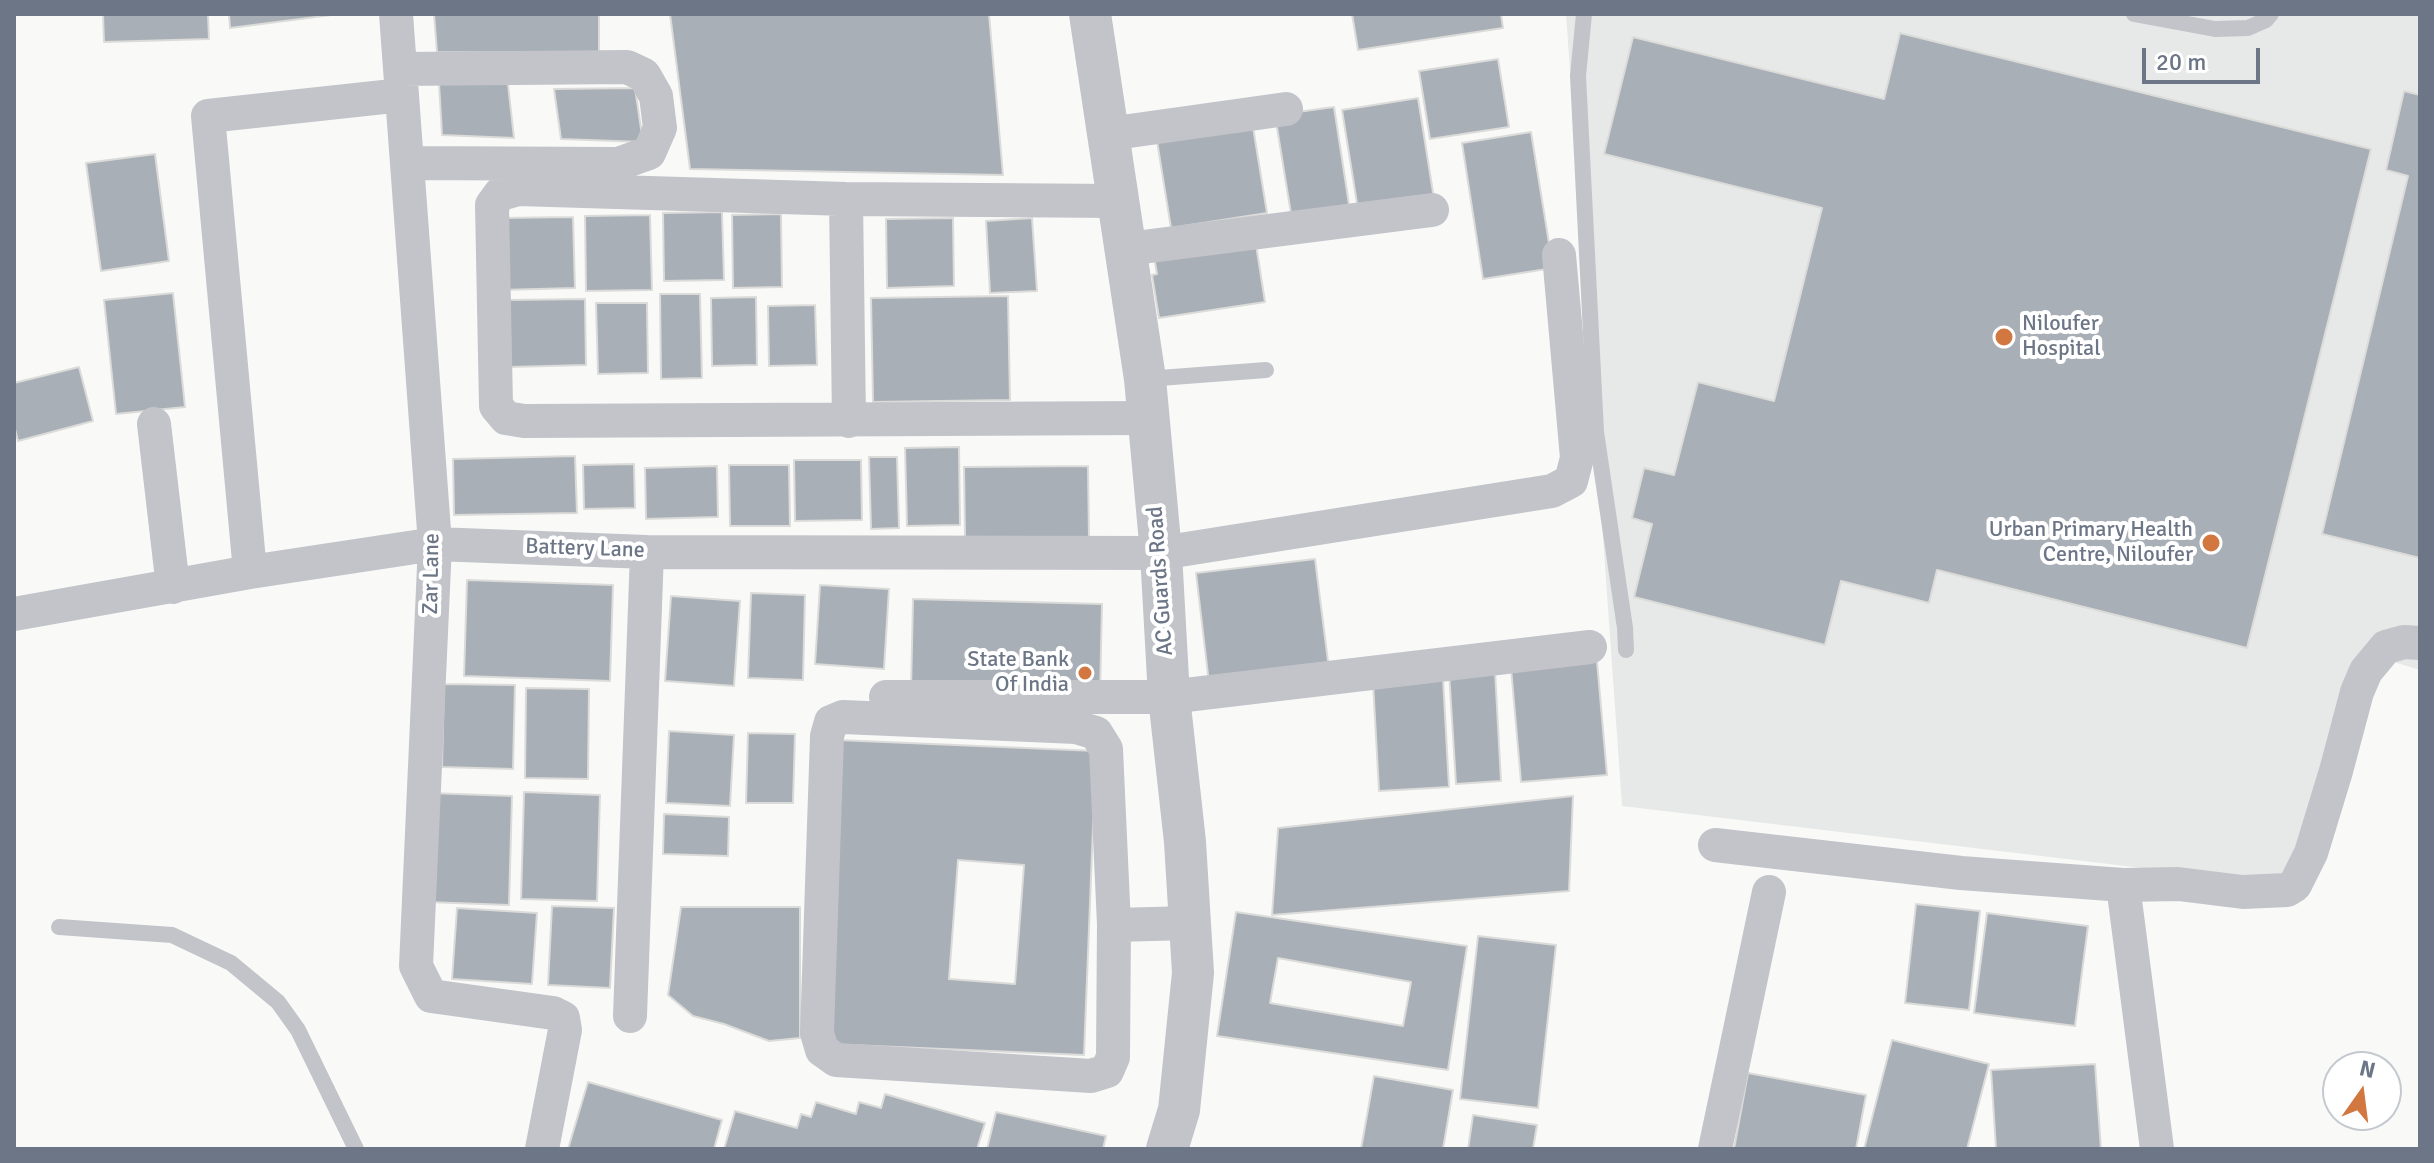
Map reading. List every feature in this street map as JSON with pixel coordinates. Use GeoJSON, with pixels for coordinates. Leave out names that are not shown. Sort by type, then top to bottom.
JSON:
{"type":"FeatureCollection","features":[{"type":"Feature","properties":{"kind":"street","name":"Zar Lane"},"geometry":{"type":"LineString","coordinates":[[396,14],[435,544],[416,966],[431,996],[553,1013],[563,1018],[565,1030],[542,1149]]}},
{"type":"Feature","properties":{"kind":"street","name":"AC Guards Road"},"geometry":{"type":"LineString","coordinates":[[1090,14],[1127,249],[1146,399],[1161,553],[1169,697],[1185,842],[1193,973],[1179,1110],[1167,1149]]}},
{"type":"Feature","properties":{"kind":"street"},"geometry":{"type":"LineString","coordinates":[[250,572],[208,116],[401,82],[627,67],[644,75],[656,96],[660,128],[649,153],[618,164],[407,163]]}},
{"type":"Feature","properties":{"kind":"street"},"geometry":{"type":"LineString","coordinates":[[1108,134],[1286,109]]}},
{"type":"Feature","properties":{"kind":"street"},"geometry":{"type":"LineString","coordinates":[[1119,201],[846,199],[518,189],[500,194],[492,205],[496,406],[506,418],[524,421],[849,421],[1146,399]]}},
{"type":"Feature","properties":{"kind":"street"},"geometry":{"type":"LineString","coordinates":[[846,199],[849,421]]}},
{"type":"Feature","properties":{"kind":"street"},"geometry":{"type":"LineString","coordinates":[[1127,249],[1432,210]]}},
{"type":"Feature","properties":{"kind":"street","name":"Battery Lane"},"geometry":{"type":"LineString","coordinates":[[14,614],[250,572],[435,544],[647,552],[1161,553],[1552,491],[1571,481],[1577,458],[1559,255]]}},
{"type":"Feature","properties":{"kind":"street"},"geometry":{"type":"LineString","coordinates":[[154,424],[173,587]]}},
{"type":"Feature","properties":{"kind":"street"},"geometry":{"type":"LineString","coordinates":[[630,1016],[647,552]]}},
{"type":"Feature","properties":{"kind":"street"},"geometry":{"type":"LineString","coordinates":[[1715,845],[1961,873],[2123,885],[2178,884],[2243,892],[2287,890],[2295,885],[2311,853],[2357,692],[2366,671],[2386,647],[2404,642],[2420,643]]}},
{"type":"Feature","properties":{"kind":"street"},"geometry":{"type":"LineString","coordinates":[[859,697],[1169,697],[1590,647]]}},
{"type":"Feature","properties":{"kind":"street"},"geometry":{"type":"LineString","coordinates":[[843,717],[1061,726],[1096,733],[1106,749],[1114,925],[1113,1057],[1107,1071],[1091,1076],[836,1060],[822,1050],[817,1017],[827,736],[831,722],[843,717]]}},
{"type":"Feature","properties":{"kind":"street"},"geometry":{"type":"LineString","coordinates":[[2123,885],[2157,1149]]}},
{"type":"Feature","properties":{"kind":"street"},"geometry":{"type":"LineString","coordinates":[[1715,1149],[1769,892]]}},
{"type":"Feature","properties":{"kind":"street"},"geometry":{"type":"LineString","coordinates":[[1114,925],[1190,923]]}},
{"type":"Feature","properties":{"kind":"lane"},"geometry":{"type":"LineString","coordinates":[[1584,14],[1578,76],[1596,432],[1626,650]]}},
{"type":"Feature","properties":{"kind":"lane"},"geometry":{"type":"LineString","coordinates":[[2134,14],[2215,29],[2248,28],[2266,20],[2271,14]]}},
{"type":"Feature","properties":{"kind":"lane"},"geometry":{"type":"LineString","coordinates":[[1146,399],[1266,370]]}},
{"type":"Feature","properties":{"kind":"lane"},"geometry":{"type":"LineString","coordinates":[[59,927],[172,935],[231,963],[278,1002],[298,1030],[356,1149]]}},
{"type":"Feature","properties":{"kind":"shaded area","name":"Niloufer Hospital"},"geometry":{"type":"Polygon","coordinates":[[[1566,14],[2420,14],[2420,670],[2387,660],[2301,887],[1622,806],[1566,14]]]}},
{"type":"Feature","properties":{"kind":"building"},"geometry":{"type":"Polygon","coordinates":[[[103,14],[208,14],[209,39],[104,42],[103,14]]]}},
{"type":"Feature","properties":{"kind":"building"},"geometry":{"type":"Polygon","coordinates":[[[229,14],[339,14],[230,28],[229,14]]]}},
{"type":"Feature","properties":{"kind":"building"},"geometry":{"type":"Polygon","coordinates":[[[434,14],[599,14],[599,53],[437,52],[434,14]]]}},
{"type":"Feature","properties":{"kind":"building"},"geometry":{"type":"Polygon","coordinates":[[[670,14],[989,14],[1003,175],[690,169],[670,14]]]}},
{"type":"Feature","properties":{"kind":"building"},"geometry":{"type":"Polygon","coordinates":[[[1352,14],[1501,14],[1503,28],[1358,50],[1352,14]]]}},
{"type":"Feature","properties":{"kind":"building"},"geometry":{"type":"Polygon","coordinates":[[[1900,33],[2371,149],[2247,648],[1937,570],[1929,603],[1841,581],[1825,645],[1634,597],[1652,524],[1632,518],[1644,468],[1674,475],[1698,382],[1774,401],[1822,208],[1604,154],[1633,37],[1884,99],[1900,33]]]}},
{"type":"Feature","properties":{"kind":"building"},"geometry":{"type":"Polygon","coordinates":[[[1498,59],[1509,127],[1430,139],[1419,71],[1498,59]]]}},
{"type":"Feature","properties":{"kind":"building"},"geometry":{"type":"Polygon","coordinates":[[[439,83],[508,84],[514,138],[442,135],[439,83]]]}},
{"type":"Feature","properties":{"kind":"building"},"geometry":{"type":"Polygon","coordinates":[[[635,88],[643,142],[561,139],[554,89],[635,88]]]}},
{"type":"Feature","properties":{"kind":"building"},"geometry":{"type":"Polygon","coordinates":[[[2404,91],[2420,95],[2420,558],[2322,534],[2408,176],[2386,170],[2404,91]]]}},
{"type":"Feature","properties":{"kind":"building"},"geometry":{"type":"Polygon","coordinates":[[[1418,98],[1435,205],[1359,216],[1342,110],[1418,98]]]}},
{"type":"Feature","properties":{"kind":"building"},"geometry":{"type":"Polygon","coordinates":[[[1334,107],[1350,211],[1292,220],[1275,115],[1334,107]]]}},
{"type":"Feature","properties":{"kind":"building"},"geometry":{"type":"Polygon","coordinates":[[[1253,127],[1267,213],[1171,228],[1157,141],[1253,127]]]}},
{"type":"Feature","properties":{"kind":"building"},"geometry":{"type":"Polygon","coordinates":[[[1531,132],[1553,268],[1483,279],[1462,143],[1531,132]]]}},
{"type":"Feature","properties":{"kind":"building"},"geometry":{"type":"Polygon","coordinates":[[[155,154],[169,261],[101,271],[86,163],[155,154]]]}},
{"type":"Feature","properties":{"kind":"building"},"geometry":{"type":"Polygon","coordinates":[[[722,212],[724,280],[664,281],[663,213],[722,212]]]}},
{"type":"Feature","properties":{"kind":"building"},"geometry":{"type":"Polygon","coordinates":[[[781,214],[782,287],[733,288],[732,215],[781,214]]]}},
{"type":"Feature","properties":{"kind":"building"},"geometry":{"type":"Polygon","coordinates":[[[650,215],[652,290],[586,291],[585,216],[650,215]]]}},
{"type":"Feature","properties":{"kind":"building"},"geometry":{"type":"Polygon","coordinates":[[[573,217],[575,288],[500,290],[499,218],[573,217]]]}},
{"type":"Feature","properties":{"kind":"building"},"geometry":{"type":"Polygon","coordinates":[[[953,218],[954,286],[887,288],[886,219],[953,218]]]}},
{"type":"Feature","properties":{"kind":"building"},"geometry":{"type":"Polygon","coordinates":[[[1032,218],[1037,291],[990,293],[986,221],[1032,218]]]}},
{"type":"Feature","properties":{"kind":"building"},"geometry":{"type":"Polygon","coordinates":[[[1254,232],[1265,302],[1159,318],[1152,275],[1157,274],[1154,257],[1254,232]]]}},
{"type":"Feature","properties":{"kind":"building"},"geometry":{"type":"Polygon","coordinates":[[[173,293],[185,407],[116,414],[104,300],[173,293]]]}},
{"type":"Feature","properties":{"kind":"building"},"geometry":{"type":"Polygon","coordinates":[[[660,294],[700,294],[702,378],[661,379],[660,294]]]}},
{"type":"Feature","properties":{"kind":"building"},"geometry":{"type":"Polygon","coordinates":[[[1008,296],[1010,400],[873,402],[871,298],[1008,296]]]}},
{"type":"Feature","properties":{"kind":"building"},"geometry":{"type":"Polygon","coordinates":[[[756,297],[757,365],[712,366],[711,298],[756,297]]]}},
{"type":"Feature","properties":{"kind":"building"},"geometry":{"type":"Polygon","coordinates":[[[585,299],[586,365],[510,367],[508,300],[585,299]]]}},
{"type":"Feature","properties":{"kind":"building"},"geometry":{"type":"Polygon","coordinates":[[[596,303],[647,303],[648,373],[598,374],[596,303]]]}},
{"type":"Feature","properties":{"kind":"building"},"geometry":{"type":"Polygon","coordinates":[[[815,305],[817,365],[769,366],[768,306],[815,305]]]}},
{"type":"Feature","properties":{"kind":"building"},"geometry":{"type":"Polygon","coordinates":[[[79,367],[93,421],[18,441],[14,425],[14,383],[79,367]]]}},
{"type":"Feature","properties":{"kind":"building"},"geometry":{"type":"Polygon","coordinates":[[[959,447],[960,525],[907,526],[905,448],[959,447]]]}},
{"type":"Feature","properties":{"kind":"building"},"geometry":{"type":"Polygon","coordinates":[[[575,456],[577,513],[454,515],[453,459],[575,456]]]}},
{"type":"Feature","properties":{"kind":"building"},"geometry":{"type":"Polygon","coordinates":[[[869,457],[897,457],[899,528],[871,529],[869,457]]]}},
{"type":"Feature","properties":{"kind":"building"},"geometry":{"type":"Polygon","coordinates":[[[794,460],[861,460],[862,520],[795,521],[794,460]]]}},
{"type":"Feature","properties":{"kind":"building"},"geometry":{"type":"Polygon","coordinates":[[[634,464],[635,508],[584,509],[583,465],[634,464]]]}},
{"type":"Feature","properties":{"kind":"building"},"geometry":{"type":"Polygon","coordinates":[[[729,465],[789,465],[790,526],[730,526],[729,465]]]}},
{"type":"Feature","properties":{"kind":"building"},"geometry":{"type":"Polygon","coordinates":[[[717,466],[718,517],[646,519],[645,468],[717,466]]]}},
{"type":"Feature","properties":{"kind":"building"},"geometry":{"type":"Polygon","coordinates":[[[1088,466],[1089,537],[965,537],[964,467],[1088,466]]]}},
{"type":"Feature","properties":{"kind":"building"},"geometry":{"type":"Polygon","coordinates":[[[1315,559],[1329,669],[1209,683],[1196,573],[1315,559]]]}},
{"type":"Feature","properties":{"kind":"building"},"geometry":{"type":"Polygon","coordinates":[[[467,580],[613,585],[610,681],[464,676],[467,580]]]}},
{"type":"Feature","properties":{"kind":"building"},"geometry":{"type":"Polygon","coordinates":[[[820,585],[889,589],[884,669],[815,664],[820,585]]]}},
{"type":"Feature","properties":{"kind":"building"},"geometry":{"type":"Polygon","coordinates":[[[751,593],[805,595],[803,680],[748,678],[751,593]]]}},
{"type":"Feature","properties":{"kind":"building"},"geometry":{"type":"Polygon","coordinates":[[[671,596],[740,601],[734,686],[665,681],[671,596]]]}},
{"type":"Feature","properties":{"kind":"building"},"geometry":{"type":"Polygon","coordinates":[[[913,599],[1102,604],[1100,695],[911,690],[913,599]]]}},
{"type":"Feature","properties":{"kind":"building"},"geometry":{"type":"Polygon","coordinates":[[[1597,661],[1607,775],[1521,782],[1511,668],[1597,661]]]}},
{"type":"Feature","properties":{"kind":"building"},"geometry":{"type":"Polygon","coordinates":[[[1495,670],[1501,781],[1456,784],[1449,672],[1495,670]]]}},
{"type":"Feature","properties":{"kind":"building"},"geometry":{"type":"Polygon","coordinates":[[[1443,678],[1449,787],[1379,791],[1373,682],[1443,678]]]}},
{"type":"Feature","properties":{"kind":"building"},"geometry":{"type":"Polygon","coordinates":[[[444,684],[515,685],[513,769],[442,767],[444,684]]]}},
{"type":"Feature","properties":{"kind":"building"},"geometry":{"type":"Polygon","coordinates":[[[526,688],[589,689],[588,779],[525,778],[526,688]]]}},
{"type":"Feature","properties":{"kind":"building"},"geometry":{"type":"Polygon","coordinates":[[[669,731],[734,735],[730,806],[666,803],[669,731]]]}},
{"type":"Feature","properties":{"kind":"building"},"geometry":{"type":"Polygon","coordinates":[[[748,733],[795,734],[793,803],[746,803],[748,733]]]}},
{"type":"Feature","properties":{"kind":"building"},"geometry":{"type":"Polygon","coordinates":[[[838,740],[1096,751],[1084,1055],[826,1044],[838,740]],[[958,860],[949,979],[1015,984],[1024,865],[958,860]]]}},
{"type":"Feature","properties":{"kind":"building"},"geometry":{"type":"Polygon","coordinates":[[[524,792],[600,795],[597,901],[521,899],[524,792]]]}},
{"type":"Feature","properties":{"kind":"building"},"geometry":{"type":"Polygon","coordinates":[[[430,793],[512,796],[509,905],[427,902],[430,793]]]}},
{"type":"Feature","properties":{"kind":"building"},"geometry":{"type":"Polygon","coordinates":[[[1573,796],[1569,891],[1272,915],[1278,828],[1573,796]]]}},
{"type":"Feature","properties":{"kind":"building"},"geometry":{"type":"Polygon","coordinates":[[[664,814],[729,817],[728,856],[663,854],[664,814]]]}},
{"type":"Feature","properties":{"kind":"building"},"geometry":{"type":"Polygon","coordinates":[[[1916,904],[1980,911],[1969,1010],[1905,1003],[1916,904]]]}},
{"type":"Feature","properties":{"kind":"building"},"geometry":{"type":"Polygon","coordinates":[[[552,906],[614,908],[610,988],[548,985],[552,906]]]}},
{"type":"Feature","properties":{"kind":"building"},"geometry":{"type":"Polygon","coordinates":[[[681,907],[800,907],[800,1038],[769,1041],[693,1016],[668,995],[681,907]]]}},
{"type":"Feature","properties":{"kind":"building"},"geometry":{"type":"Polygon","coordinates":[[[457,908],[537,913],[532,984],[452,979],[457,908]]]}},
{"type":"Feature","properties":{"kind":"building"},"geometry":{"type":"Polygon","coordinates":[[[1236,912],[1467,946],[1448,1070],[1217,1036],[1236,912]],[[1278,958],[1270,1003],[1403,1026],[1411,982],[1278,958]]]}},
{"type":"Feature","properties":{"kind":"building"},"geometry":{"type":"Polygon","coordinates":[[[1987,913],[2088,926],[2075,1026],[1974,1013],[1987,913]]]}},
{"type":"Feature","properties":{"kind":"building"},"geometry":{"type":"Polygon","coordinates":[[[1478,936],[1556,945],[1538,1108],[1460,1099],[1478,936]]]}},
{"type":"Feature","properties":{"kind":"building"},"geometry":{"type":"Polygon","coordinates":[[[1892,1040],[1989,1064],[1967,1149],[1864,1149],[1892,1040]]]}},
{"type":"Feature","properties":{"kind":"building"},"geometry":{"type":"Polygon","coordinates":[[[2095,1064],[2101,1149],[1996,1149],[1991,1070],[2095,1064]]]}},
{"type":"Feature","properties":{"kind":"building"},"geometry":{"type":"Polygon","coordinates":[[[1748,1073],[1866,1095],[1856,1149],[1734,1149],[1748,1073]]]}},
{"type":"Feature","properties":{"kind":"building"},"geometry":{"type":"Polygon","coordinates":[[[1374,1076],[1453,1090],[1443,1149],[1361,1149],[1374,1076]]]}},
{"type":"Feature","properties":{"kind":"building"},"geometry":{"type":"Polygon","coordinates":[[[588,1082],[722,1120],[714,1149],[568,1149],[588,1082]]]}},
{"type":"Feature","properties":{"kind":"building"},"geometry":{"type":"Polygon","coordinates":[[[885,1094],[985,1123],[977,1149],[724,1149],[735,1111],[797,1128],[801,1114],[811,1117],[816,1102],[856,1114],[859,1102],[881,1108],[885,1094]]]}},
{"type":"Feature","properties":{"kind":"building"},"geometry":{"type":"Polygon","coordinates":[[[996,1112],[1106,1136],[1103,1149],[987,1149],[996,1112]]]}},
{"type":"Feature","properties":{"kind":"building"},"geometry":{"type":"Polygon","coordinates":[[[1473,1115],[1537,1125],[1533,1149],[1468,1149],[1473,1115]]]}},
{"type":"Feature","properties":{"kind":"place","name":"Niloufer Hospital"},"geometry":{"type":"Point","coordinates":[2004,337]}},
{"type":"Feature","properties":{"kind":"place","name":"Urban Primary Health Centre, Niloufer"},"geometry":{"type":"Point","coordinates":[2211,543]}},
{"type":"Feature","properties":{"kind":"place","name":"State Bank Of India"},"geometry":{"type":"Point","coordinates":[1085,673]}}]}
